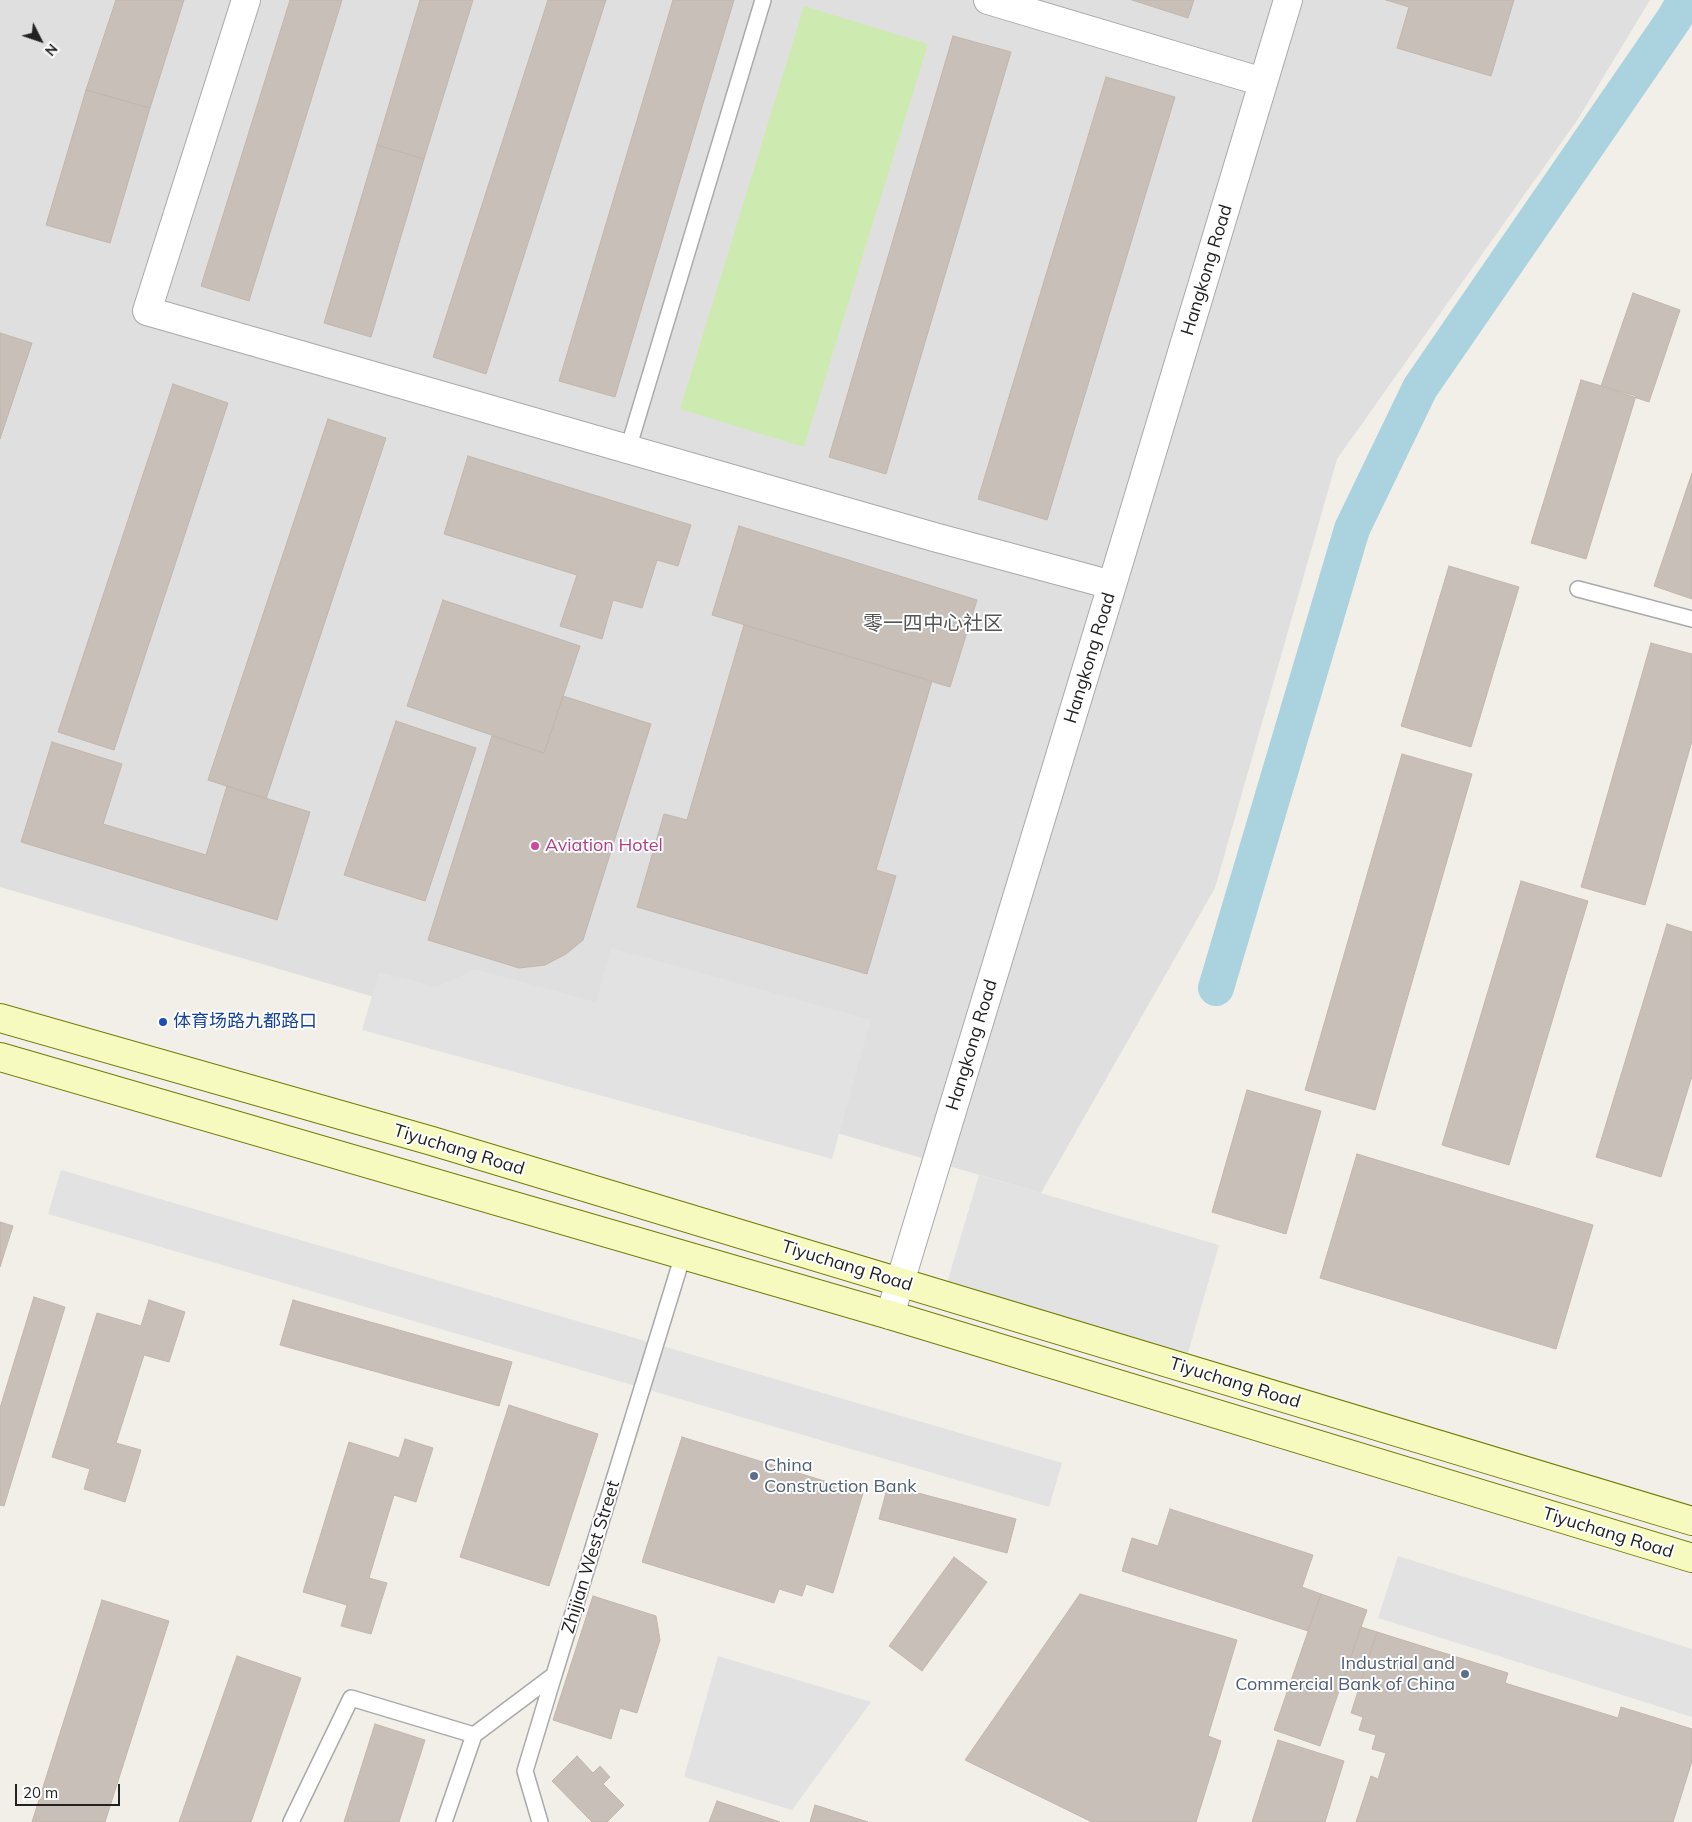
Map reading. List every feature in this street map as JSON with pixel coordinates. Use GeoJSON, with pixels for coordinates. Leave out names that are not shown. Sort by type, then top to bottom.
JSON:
{"type":"FeatureCollection","features":[{"type":"Feature","properties":{"kind":"main road","name":"Tiyuchang Road"},"geometry":{"type":"LineString","coordinates":[[0,1018],[441,1144],[1692,1521]]}},
{"type":"Feature","properties":{"kind":"main road","name":"Tiyuchang Road"},"geometry":{"type":"LineString","coordinates":[[0,1057],[890,1315],[1692,1558]]}},
{"type":"Feature","properties":{"kind":"street"},"geometry":{"type":"LineString","coordinates":[[246,0],[147,311],[934,537],[1112,585]]}},
{"type":"Feature","properties":{"kind":"street"},"geometry":{"type":"LineString","coordinates":[[988,0],[1264,82]]}},
{"type":"Feature","properties":{"kind":"street","name":"Hangkong Road"},"geometry":{"type":"LineString","coordinates":[[890,1315],[1288,0]]}},
{"type":"Feature","properties":{"kind":"lane"},"geometry":{"type":"LineString","coordinates":[[628,449],[763,0]]}},
{"type":"Feature","properties":{"kind":"lane"},"geometry":{"type":"LineString","coordinates":[[1578,588],[1692,619]]}},
{"type":"Feature","properties":{"kind":"lane","name":"Zhijian West Street"},"geometry":{"type":"LineString","coordinates":[[540,1822],[525,1771],[683,1255]]}},
{"type":"Feature","properties":{"kind":"lane"},"geometry":{"type":"LineString","coordinates":[[444,1822],[474,1735],[554,1675]]}},
{"type":"Feature","properties":{"kind":"lane"},"geometry":{"type":"LineString","coordinates":[[291,1822],[351,1698],[474,1735]]}},
{"type":"Feature","properties":{"kind":"shaded area"},"geometry":{"type":"Polygon","coordinates":[[[0,0],[1650,0],[1578,119],[1337,459],[1215,888],[1041,1193],[0,887],[0,0]]]}},
{"type":"Feature","properties":{"kind":"shaded area"},"geometry":{"type":"Polygon","coordinates":[[[611,948],[871,1020],[832,1159],[362,1030],[379,972],[437,987],[475,969],[596,1002],[611,948]]]}},
{"type":"Feature","properties":{"kind":"shaded area"},"geometry":{"type":"Polygon","coordinates":[[[61,1170],[1062,1463],[1049,1507],[48,1214],[61,1170]]]}},
{"type":"Feature","properties":{"kind":"shaded area"},"geometry":{"type":"Polygon","coordinates":[[[979,1175],[1219,1245],[1188,1353],[947,1283],[979,1175]]]}},
{"type":"Feature","properties":{"kind":"shaded area"},"geometry":{"type":"Polygon","coordinates":[[[1398,1556],[1692,1649],[1692,1717],[1378,1618],[1398,1556]]]}},
{"type":"Feature","properties":{"kind":"shaded area"},"geometry":{"type":"Polygon","coordinates":[[[718,1656],[871,1702],[792,1810],[684,1777],[718,1656]]]}},
{"type":"Feature","properties":{"kind":"green space"},"geometry":{"type":"Polygon","coordinates":[[[804,6],[928,44],[804,447],[680,409],[804,6]]]}},
{"type":"Feature","properties":{"kind":"building"},"geometry":{"type":"Polygon","coordinates":[[[116,0],[184,0],[150,108],[86,90],[116,0]]]}},
{"type":"Feature","properties":{"kind":"building"},"geometry":{"type":"Polygon","coordinates":[[[290,0],[342,0],[249,301],[201,286],[290,0]]]}},
{"type":"Feature","properties":{"kind":"building"},"geometry":{"type":"Polygon","coordinates":[[[420,0],[473,0],[424,159],[377,145],[420,0]]]}},
{"type":"Feature","properties":{"kind":"building"},"geometry":{"type":"Polygon","coordinates":[[[548,0],[606,0],[486,374],[433,357],[548,0]]]}},
{"type":"Feature","properties":{"kind":"building"},"geometry":{"type":"Polygon","coordinates":[[[673,0],[734,0],[615,397],[559,381],[673,0]]]}},
{"type":"Feature","properties":{"kind":"building"},"geometry":{"type":"Polygon","coordinates":[[[1132,0],[1194,0],[1188,18],[1132,0]]]}},
{"type":"Feature","properties":{"kind":"building"},"geometry":{"type":"Polygon","coordinates":[[[1386,0],[1514,0],[1491,76],[1397,48],[1409,7],[1386,0]]]}},
{"type":"Feature","properties":{"kind":"building"},"geometry":{"type":"Polygon","coordinates":[[[953,36],[1011,52],[886,474],[829,457],[953,36]]]}},
{"type":"Feature","properties":{"kind":"building"},"geometry":{"type":"Polygon","coordinates":[[[1106,77],[1175,97],[1047,520],[978,499],[1106,77]]]}},
{"type":"Feature","properties":{"kind":"building"},"geometry":{"type":"Polygon","coordinates":[[[86,90],[150,108],[110,243],[46,225],[86,90]]]}},
{"type":"Feature","properties":{"kind":"building"},"geometry":{"type":"Polygon","coordinates":[[[377,145],[424,159],[371,337],[324,323],[377,145]]]}},
{"type":"Feature","properties":{"kind":"building"},"geometry":{"type":"Polygon","coordinates":[[[1633,293],[1680,310],[1649,402],[1601,386],[1633,293]]]}},
{"type":"Feature","properties":{"kind":"building"},"geometry":{"type":"Polygon","coordinates":[[[0,333],[32,343],[0,439],[0,333]]]}},
{"type":"Feature","properties":{"kind":"building"},"geometry":{"type":"Polygon","coordinates":[[[1581,380],[1636,396],[1586,559],[1531,543],[1581,380]]]}},
{"type":"Feature","properties":{"kind":"building"},"geometry":{"type":"Polygon","coordinates":[[[173,384],[228,403],[114,750],[58,732],[173,384]]]}},
{"type":"Feature","properties":{"kind":"building"},"geometry":{"type":"Polygon","coordinates":[[[328,419],[386,438],[266,799],[208,780],[328,419]]]}},
{"type":"Feature","properties":{"kind":"building"},"geometry":{"type":"Polygon","coordinates":[[[468,456],[691,525],[678,566],[657,560],[642,608],[613,600],[602,639],[560,626],[577,575],[444,534],[468,456]]]}},
{"type":"Feature","properties":{"kind":"building"},"geometry":{"type":"Polygon","coordinates":[[[1692,473],[1692,599],[1654,586],[1692,473]]]}},
{"type":"Feature","properties":{"kind":"building"},"geometry":{"type":"Polygon","coordinates":[[[739,526],[977,600],[950,687],[712,615],[739,526]]]}},
{"type":"Feature","properties":{"kind":"building"},"geometry":{"type":"Polygon","coordinates":[[[1449,566],[1519,587],[1471,747],[1401,726],[1449,566]]]}},
{"type":"Feature","properties":{"kind":"building"},"geometry":{"type":"Polygon","coordinates":[[[443,600],[580,646],[544,753],[407,706],[443,600]]]}},
{"type":"Feature","properties":{"kind":"building"},"geometry":{"type":"Polygon","coordinates":[[[744,625],[932,681],[876,870],[896,876],[867,974],[637,907],[664,814],[687,820],[744,625]]]}},
{"type":"Feature","properties":{"kind":"building"},"geometry":{"type":"Polygon","coordinates":[[[1651,643],[1692,654],[1692,741],[1645,905],[1581,887],[1651,643]]]}},
{"type":"Feature","properties":{"kind":"building","name":"Aviation Hotel"},"geometry":{"type":"Polygon","coordinates":[[[563,696],[651,724],[583,940],[566,954],[545,965],[519,968],[428,940],[492,736],[544,753],[563,696]]]}},
{"type":"Feature","properties":{"kind":"building"},"geometry":{"type":"Polygon","coordinates":[[[396,721],[476,748],[425,901],[344,875],[396,721]]]}},
{"type":"Feature","properties":{"kind":"building"},"geometry":{"type":"Polygon","coordinates":[[[52,742],[122,764],[103,824],[206,855],[227,786],[310,812],[277,920],[21,842],[52,742]]]}},
{"type":"Feature","properties":{"kind":"building"},"geometry":{"type":"Polygon","coordinates":[[[1402,754],[1472,774],[1375,1110],[1305,1090],[1402,754]]]}},
{"type":"Feature","properties":{"kind":"building"},"geometry":{"type":"Polygon","coordinates":[[[1521,881],[1588,901],[1509,1165],[1442,1145],[1521,881]]]}},
{"type":"Feature","properties":{"kind":"building"},"geometry":{"type":"Polygon","coordinates":[[[1667,924],[1692,932],[1692,1076],[1661,1177],[1596,1157],[1667,924]]]}},
{"type":"Feature","properties":{"kind":"building"},"geometry":{"type":"Polygon","coordinates":[[[1247,1090],[1321,1111],[1286,1234],[1212,1212],[1247,1090]]]}},
{"type":"Feature","properties":{"kind":"building"},"geometry":{"type":"Polygon","coordinates":[[[1357,1154],[1593,1225],[1556,1349],[1320,1278],[1357,1154]]]}},
{"type":"Feature","properties":{"kind":"building"},"geometry":{"type":"Polygon","coordinates":[[[0,1222],[13,1226],[0,1267],[0,1222]]]}},
{"type":"Feature","properties":{"kind":"building"},"geometry":{"type":"Polygon","coordinates":[[[34,1297],[65,1307],[4,1506],[0,1505],[0,1408],[34,1297]]]}},
{"type":"Feature","properties":{"kind":"building"},"geometry":{"type":"Polygon","coordinates":[[[149,1300],[185,1312],[169,1362],[144,1355],[116,1443],[141,1450],[125,1502],[84,1489],[90,1469],[52,1457],[97,1313],[141,1326],[149,1300]]]}},
{"type":"Feature","properties":{"kind":"building"},"geometry":{"type":"Polygon","coordinates":[[[293,1300],[512,1362],[499,1406],[280,1345],[293,1300]]]}},
{"type":"Feature","properties":{"kind":"building"},"geometry":{"type":"Polygon","coordinates":[[[509,1405],[598,1434],[549,1586],[460,1557],[509,1405]]]}},
{"type":"Feature","properties":{"kind":"building"},"geometry":{"type":"Polygon","coordinates":[[[682,1437],[863,1493],[833,1593],[806,1584],[802,1596],[779,1589],[774,1603],[642,1562],[682,1437]]]}},
{"type":"Feature","properties":{"kind":"building"},"geometry":{"type":"Polygon","coordinates":[[[405,1439],[433,1448],[416,1502],[394,1495],[369,1578],[387,1583],[371,1634],[341,1626],[347,1605],[303,1592],[349,1442],[399,1458],[405,1439]]]}},
{"type":"Feature","properties":{"kind":"building"},"geometry":{"type":"Polygon","coordinates":[[[888,1485],[1016,1519],[1007,1553],[879,1519],[888,1485]]]}},
{"type":"Feature","properties":{"kind":"building"},"geometry":{"type":"Polygon","coordinates":[[[1170,1509],[1313,1555],[1302,1587],[1321,1594],[1308,1631],[1122,1571],[1132,1538],[1158,1546],[1170,1509]]]}},
{"type":"Feature","properties":{"kind":"building"},"geometry":{"type":"Polygon","coordinates":[[[954,1557],[987,1582],[922,1671],[889,1646],[954,1557]]]}},
{"type":"Feature","properties":{"kind":"building"},"geometry":{"type":"Polygon","coordinates":[[[1080,1594],[1237,1640],[1208,1736],[1221,1741],[1196,1822],[1092,1822],[965,1760],[1080,1594]]]}},
{"type":"Feature","properties":{"kind":"building"},"geometry":{"type":"Polygon","coordinates":[[[1321,1594],[1367,1610],[1320,1746],[1274,1730],[1321,1594]]]}},
{"type":"Feature","properties":{"kind":"building"},"geometry":{"type":"Polygon","coordinates":[[[593,1596],[656,1616],[660,1640],[637,1713],[620,1708],[611,1739],[553,1720],[593,1596]]]}},
{"type":"Feature","properties":{"kind":"building"},"geometry":{"type":"Polygon","coordinates":[[[102,1600],[169,1621],[105,1822],[32,1822],[102,1600]]]}},
{"type":"Feature","properties":{"kind":"building"},"geometry":{"type":"Polygon","coordinates":[[[1361,1627],[1377,1632],[1359,1686],[1343,1681],[1361,1627]]]}},
{"type":"Feature","properties":{"kind":"building"},"geometry":{"type":"Polygon","coordinates":[[[1377,1632],[1508,1673],[1505,1683],[1618,1718],[1621,1707],[1692,1729],[1692,1761],[1673,1822],[1356,1822],[1371,1776],[1378,1779],[1386,1753],[1372,1749],[1376,1735],[1359,1730],[1363,1717],[1351,1713],[1377,1632]]]}},
{"type":"Feature","properties":{"kind":"building"},"geometry":{"type":"Polygon","coordinates":[[[237,1656],[301,1678],[251,1822],[179,1822],[237,1656]]]}},
{"type":"Feature","properties":{"kind":"building"},"geometry":{"type":"Polygon","coordinates":[[[375,1724],[425,1740],[399,1822],[344,1822],[375,1724]]]}},
{"type":"Feature","properties":{"kind":"building"},"geometry":{"type":"Polygon","coordinates":[[[1278,1740],[1344,1761],[1325,1822],[1252,1822],[1278,1740]]]}},
{"type":"Feature","properties":{"kind":"building"},"geometry":{"type":"Polygon","coordinates":[[[577,1756],[593,1773],[600,1766],[610,1777],[603,1784],[624,1805],[607,1822],[592,1822],[552,1781],[577,1756]]]}},
{"type":"Feature","properties":{"kind":"building"},"geometry":{"type":"Polygon","coordinates":[[[717,1801],[780,1822],[709,1822],[717,1801]]]}},
{"type":"Feature","properties":{"kind":"building"},"geometry":{"type":"Polygon","coordinates":[[[815,1805],[868,1822],[810,1822],[815,1805]]]}},
{"type":"Feature","properties":{"kind":"waterway"},"geometry":{"type":"LineString","coordinates":[[1216,988],[1352,529],[1420,388],[1674,19],[1685,0]]}},
{"type":"Feature","properties":{"kind":"place","name":"Aviation Hotel"},"geometry":{"type":"Point","coordinates":[535,846]}},
{"type":"Feature","properties":{"kind":"place","name":"体育场路九都路口"},"geometry":{"type":"Point","coordinates":[163,1022]}},
{"type":"Feature","properties":{"kind":"place","name":"China Construction Bank"},"geometry":{"type":"Point","coordinates":[754,1476]}},
{"type":"Feature","properties":{"kind":"place","name":"Industrial and Commercial Bank of China"},"geometry":{"type":"Point","coordinates":[1465,1674]}},
{"type":"Feature","properties":{"kind":"district","name":"零一四中心社区"},"geometry":{"type":"Point","coordinates":[933,624]}}]}
